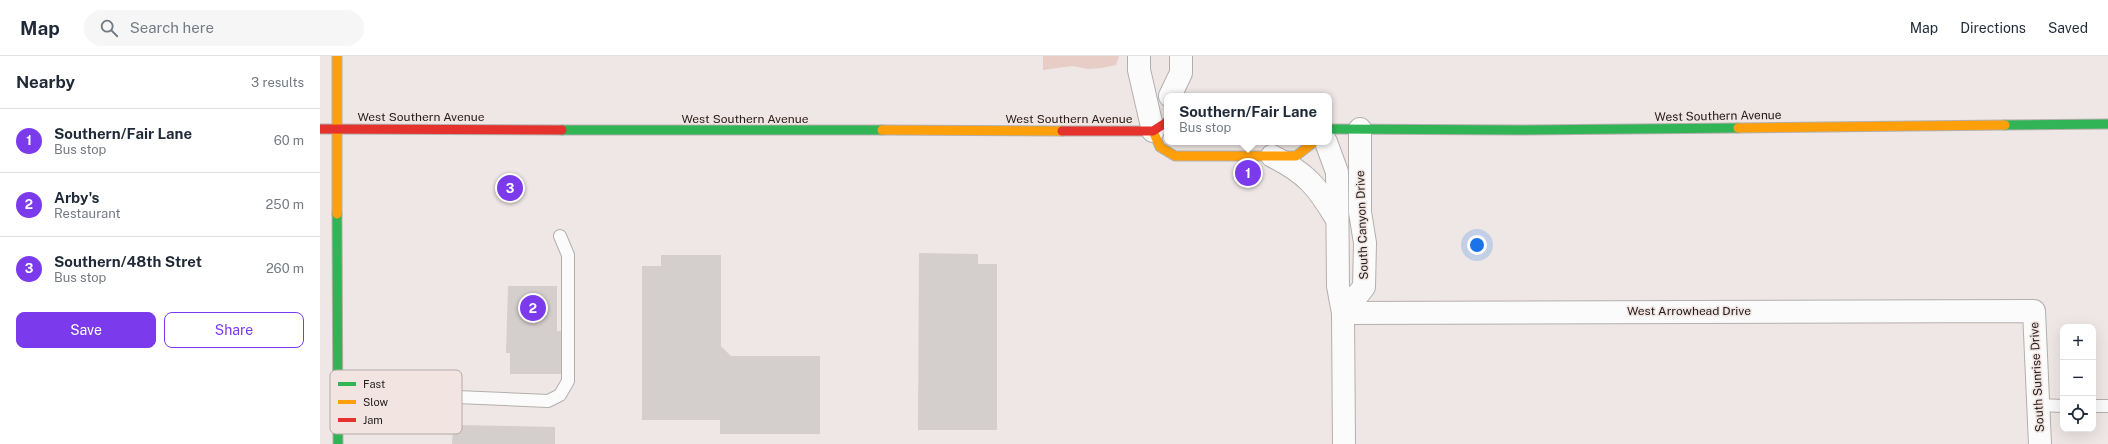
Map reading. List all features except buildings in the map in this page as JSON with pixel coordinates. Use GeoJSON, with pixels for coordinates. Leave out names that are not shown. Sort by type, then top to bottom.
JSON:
{"type":"FeatureCollection","features":[{"type":"Feature","properties":{"kind":"main road"},"geometry":{"type":"LineString","coordinates":[[337,56],[338,370]]}},
{"type":"Feature","properties":{"kind":"main road","name":"West Southern Avenue"},"geometry":{"type":"LineString","coordinates":[[1332,129],[1520,130],[2108,124]]}},
{"type":"Feature","properties":{"kind":"main road"},"geometry":{"type":"LineString","coordinates":[[1160,126],[1160,147],[1175,156],[1296,156],[1312,145]]}},
{"type":"Feature","properties":{"kind":"main road","name":"West Southern Avenue"},"geometry":{"type":"LineString","coordinates":[[320,129],[1160,126]]}},
{"type":"Feature","properties":{"kind":"main road"},"geometry":{"type":"LineString","coordinates":[[338,434],[338,444]]}},
{"type":"Feature","properties":{"kind":"street"},"geometry":{"type":"LineString","coordinates":[[1139,56],[1140,70],[1160,126]]}},
{"type":"Feature","properties":{"kind":"street"},"geometry":{"type":"LineString","coordinates":[[1171,93],[1181,73],[1181,56]]}},
{"type":"Feature","properties":{"kind":"street"},"geometry":{"type":"LineString","coordinates":[[1160,126],[1164,112]]}},
{"type":"Feature","properties":{"kind":"street","name":"South Canyon Drive"},"geometry":{"type":"LineString","coordinates":[[1343,313],[1364,287],[1365,243],[1360,212],[1360,129]]}},
{"type":"Feature","properties":{"kind":"street","name":"South Canyon Drive"},"geometry":{"type":"LineString","coordinates":[[1327,145],[1337,172],[1338,286],[1343,313],[1344,444]]}},
{"type":"Feature","properties":{"kind":"street"},"geometry":{"type":"LineString","coordinates":[[1272,156],[1291,166],[1322,192],[1337,219]]}},
{"type":"Feature","properties":{"kind":"street","name":"West Arrowhead Drive"},"geometry":{"type":"LineString","coordinates":[[1343,313],[2034,310]]}},
{"type":"Feature","properties":{"kind":"street","name":"South Sunrise Drive"},"geometry":{"type":"LineString","coordinates":[[2034,310],[2040,444]]}},
{"type":"Feature","properties":{"kind":"lane"},"geometry":{"type":"LineString","coordinates":[[462,397],[548,401],[560,395],[568,380],[568,255],[560,236]]}},
{"type":"Feature","properties":{"kind":"lane"},"geometry":{"type":"LineString","coordinates":[[2038,405],[2060,406]]}},
{"type":"Feature","properties":{"kind":"lane"},"geometry":{"type":"LineString","coordinates":[[2096,406],[2108,406]]}},
{"type":"Feature","properties":{"kind":"shaded area"},"geometry":{"type":"Polygon","coordinates":[[[1043,56],[1119,56],[1116,65],[1102,68],[1088,69],[1072,66],[1043,70],[1043,56]]]}},
{"type":"Feature","properties":{"kind":"traffic: fast"},"geometry":{"type":"LineString","coordinates":[[2005,125],[2108,124]]}},
{"type":"Feature","properties":{"kind":"traffic: fast"},"geometry":{"type":"LineString","coordinates":[[1332,129],[1520,130],[1738,128]]}},
{"type":"Feature","properties":{"kind":"traffic: fast"},"geometry":{"type":"LineString","coordinates":[[562,130],[882,130]]}},
{"type":"Feature","properties":{"kind":"traffic: fast"},"geometry":{"type":"LineString","coordinates":[[337,214],[338,370]]}},
{"type":"Feature","properties":{"kind":"traffic: fast"},"geometry":{"type":"LineString","coordinates":[[338,434],[338,444]]}},
{"type":"Feature","properties":{"kind":"traffic: slow"},"geometry":{"type":"LineString","coordinates":[[337,56],[337,214]]}},
{"type":"Feature","properties":{"kind":"traffic: slow"},"geometry":{"type":"LineString","coordinates":[[1738,128],[2005,125]]}},
{"type":"Feature","properties":{"kind":"traffic: slow"},"geometry":{"type":"LineString","coordinates":[[882,130],[1062,131]]}},
{"type":"Feature","properties":{"kind":"traffic: slow"},"geometry":{"type":"LineString","coordinates":[[1153,131],[1160,147],[1175,156],[1296,156],[1310,145]]}},
{"type":"Feature","properties":{"kind":"traffic: jam"},"geometry":{"type":"LineString","coordinates":[[1062,131],[1153,131],[1164,124]]}},
{"type":"Feature","properties":{"kind":"traffic: jam"},"geometry":{"type":"LineString","coordinates":[[320,129],[562,130]]}},
{"type":"Feature","properties":{"kind":"place","name":"Southern/Fair Lane"},"geometry":{"type":"Point","coordinates":[1248,173]}},
{"type":"Feature","properties":{"kind":"place","name":"Southern/48th Stret"},"geometry":{"type":"Point","coordinates":[510,188]}},
{"type":"Feature","properties":{"kind":"place","name":"Arby's"},"geometry":{"type":"Point","coordinates":[533,308]}}]}
